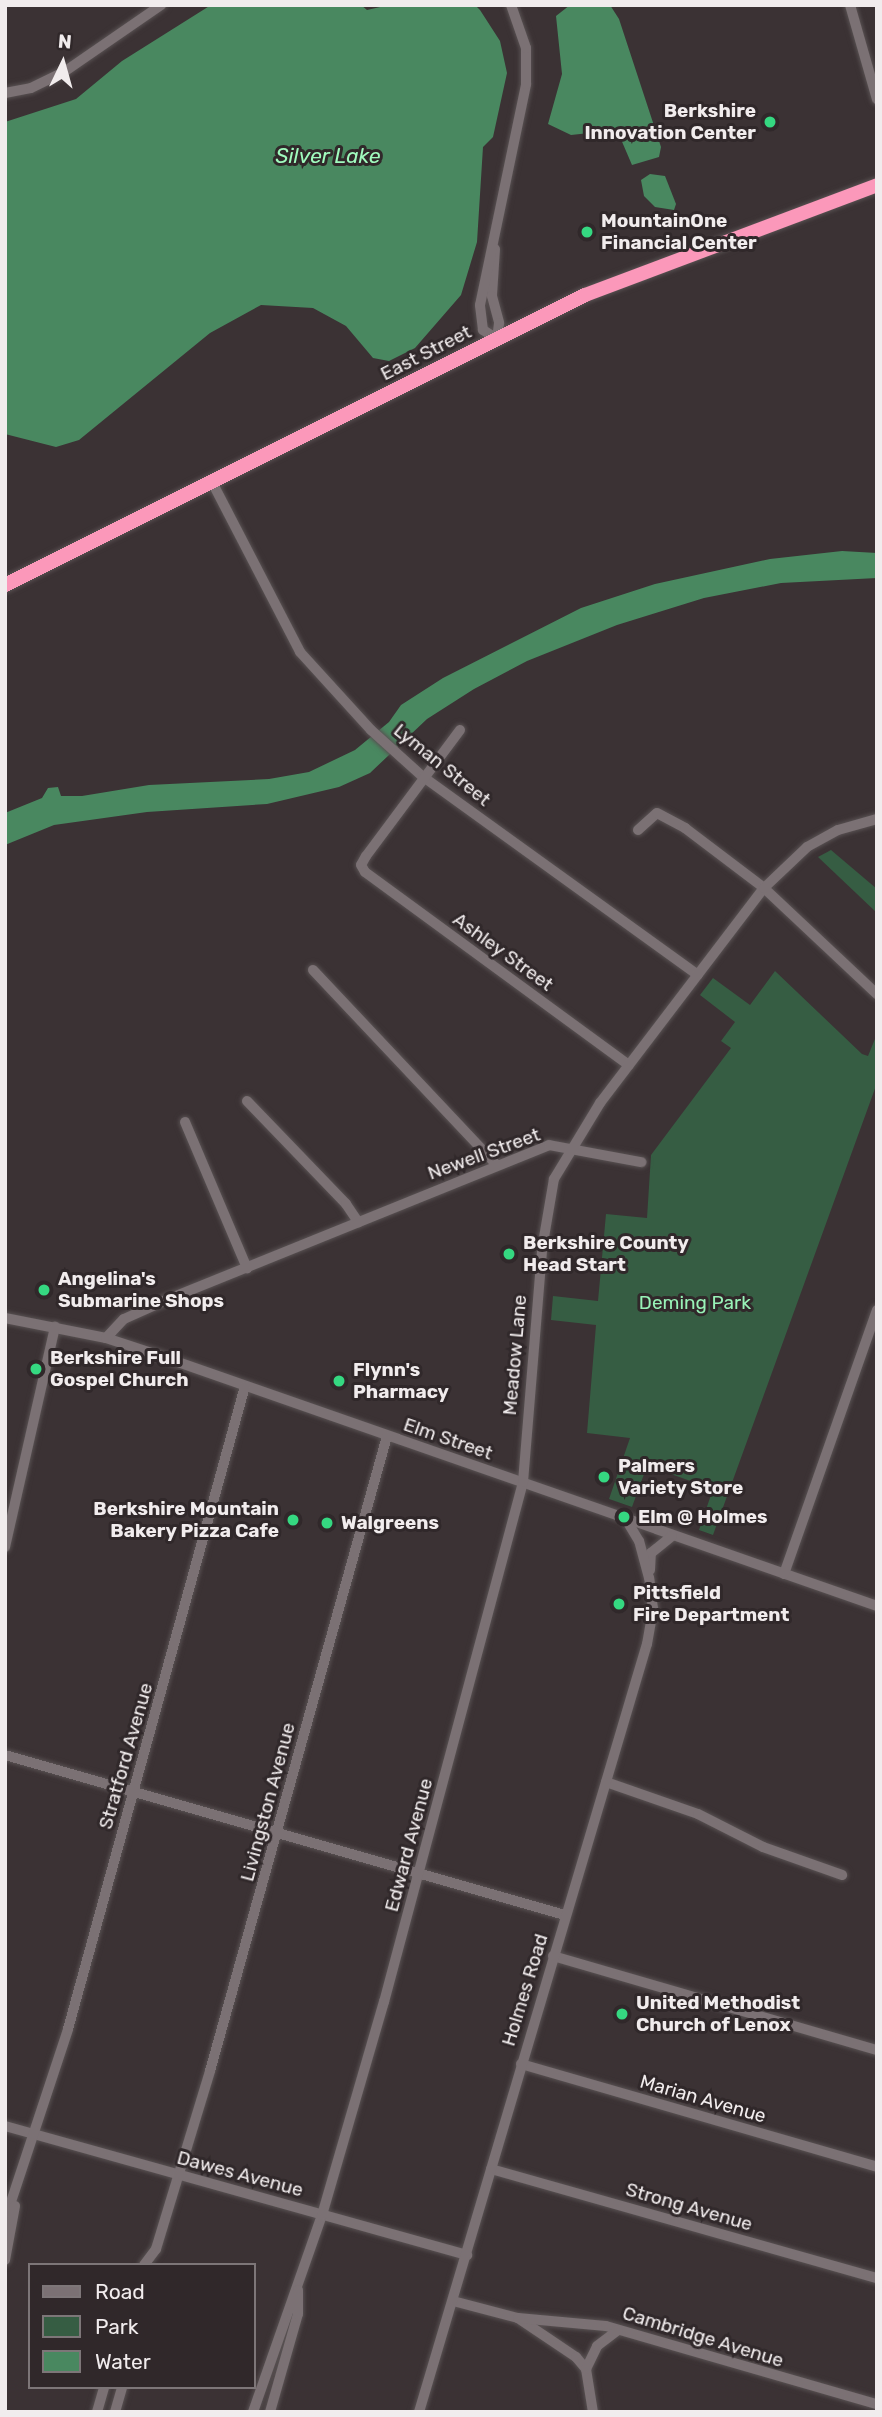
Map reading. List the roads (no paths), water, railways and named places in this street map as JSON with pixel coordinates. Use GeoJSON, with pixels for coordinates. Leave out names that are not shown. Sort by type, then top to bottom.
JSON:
{"type":"FeatureCollection","features":[{"type":"Feature","properties":{"kind":"highway","name":"East Street"},"geometry":{"type":"LineString","coordinates":[[5,585],[616,281],[877,185]]}},
{"type":"Feature","properties":{"kind":"street"},"geometry":{"type":"LineString","coordinates":[[5,93],[31,88],[64,72],[161,5]]}},
{"type":"Feature","properties":{"kind":"street"},"geometry":{"type":"LineString","coordinates":[[495,249],[492,296],[499,323],[497,339],[483,330],[479,312],[495,249],[527,76],[524,38],[511,5]]}},
{"type":"Feature","properties":{"kind":"street"},"geometry":{"type":"LineString","coordinates":[[850,5],[877,99]]}},
{"type":"Feature","properties":{"kind":"street","name":"Lyman Street"},"geometry":{"type":"LineString","coordinates":[[212,482],[300,652],[371,730],[422,776],[698,975]]}},
{"type":"Feature","properties":{"kind":"street"},"geometry":{"type":"LineString","coordinates":[[422,776],[460,730]]}},
{"type":"Feature","properties":{"kind":"street","name":"Ashley Street"},"geometry":{"type":"LineString","coordinates":[[422,776],[362,864],[365,872],[629,1065]]}},
{"type":"Feature","properties":{"kind":"street"},"geometry":{"type":"LineString","coordinates":[[638,830],[651,815],[663,815],[764,888],[877,994]]}},
{"type":"Feature","properties":{"kind":"street","name":"Newell Street"},"geometry":{"type":"LineString","coordinates":[[106,1338],[124,1319],[496,1164],[549,1145],[569,1151],[629,1065],[764,888],[807,847],[838,830],[877,818]]}},
{"type":"Feature","properties":{"kind":"street"},"geometry":{"type":"LineString","coordinates":[[313,970],[496,1164]]}},
{"type":"Feature","properties":{"kind":"street"},"geometry":{"type":"LineString","coordinates":[[247,1101],[346,1204],[358,1222]]}},
{"type":"Feature","properties":{"kind":"street"},"geometry":{"type":"LineString","coordinates":[[185,1122],[247,1268]]}},
{"type":"Feature","properties":{"kind":"street"},"geometry":{"type":"LineString","coordinates":[[569,1151],[641,1163]]}},
{"type":"Feature","properties":{"kind":"street","name":"Meadow Lane"},"geometry":{"type":"LineString","coordinates":[[523,1482],[547,1205],[569,1151]]}},
{"type":"Feature","properties":{"kind":"street"},"geometry":{"type":"LineString","coordinates":[[783,1574],[877,1310]]}},
{"type":"Feature","properties":{"kind":"street","name":"Elm Street"},"geometry":{"type":"LineString","coordinates":[[5,1318],[106,1338],[877,1606]]}},
{"type":"Feature","properties":{"kind":"street"},"geometry":{"type":"LineString","coordinates":[[5,1547],[55,1327]]}},
{"type":"Feature","properties":{"kind":"street","name":"Stratford Avenue"},"geometry":{"type":"LineString","coordinates":[[15,2202],[134,1791],[245,1386]]}},
{"type":"Feature","properties":{"kind":"street","name":"Livingston Avenue"},"geometry":{"type":"LineString","coordinates":[[156,2249],[278,1832],[387,1436]]}},
{"type":"Feature","properties":{"kind":"street","name":"Edward Avenue"},"geometry":{"type":"LineString","coordinates":[[298,2289],[420,1871],[523,1482]]}},
{"type":"Feature","properties":{"kind":"street","name":"Holmes Road"},"geometry":{"type":"LineString","coordinates":[[419,2412],[647,1644],[653,1609],[649,1578],[639,1541],[626,1519]]}},
{"type":"Feature","properties":{"kind":"street","name":"Holmes Road"},"geometry":{"type":"LineString","coordinates":[[649,1578],[651,1553],[672,1536]]}},
{"type":"Feature","properties":{"kind":"street"},"geometry":{"type":"LineString","coordinates":[[5,1755],[420,1871],[565,1915]]}},
{"type":"Feature","properties":{"kind":"street"},"geometry":{"type":"LineString","coordinates":[[606,1782],[698,1814],[763,1847],[842,1875]]}},
{"type":"Feature","properties":{"kind":"street"},"geometry":{"type":"LineString","coordinates":[[553,1956],[877,2050]]}},
{"type":"Feature","properties":{"kind":"street","name":"Marian Avenue"},"geometry":{"type":"LineString","coordinates":[[521,2064],[877,2167]]}},
{"type":"Feature","properties":{"kind":"street","name":"Dawes Avenue"},"geometry":{"type":"LineString","coordinates":[[5,2126],[467,2255]]}},
{"type":"Feature","properties":{"kind":"street","name":"Strong Avenue"},"geometry":{"type":"LineString","coordinates":[[491,2169],[877,2278]]}},
{"type":"Feature","properties":{"kind":"street"},"geometry":{"type":"LineString","coordinates":[[5,2220],[15,2202]]}},
{"type":"Feature","properties":{"kind":"street"},"geometry":{"type":"LineString","coordinates":[[5,2260],[15,2202]]}},
{"type":"Feature","properties":{"kind":"street"},"geometry":{"type":"LineString","coordinates":[[146,2263],[156,2249]]}},
{"type":"Feature","properties":{"kind":"street"},"geometry":{"type":"LineString","coordinates":[[156,2249],[157,2263]]}},
{"type":"Feature","properties":{"kind":"street"},"geometry":{"type":"LineString","coordinates":[[253,2412],[286,2309],[298,2289]]}},
{"type":"Feature","properties":{"kind":"street"},"geometry":{"type":"LineString","coordinates":[[270,2412],[298,2314],[298,2289]]}},
{"type":"Feature","properties":{"kind":"street"},"geometry":{"type":"LineString","coordinates":[[453,2301],[518,2318],[586,2369]]}},
{"type":"Feature","properties":{"kind":"street","name":"Cambridge Avenue"},"geometry":{"type":"LineString","coordinates":[[518,2318],[559,2319],[618,2330],[877,2404]]}},
{"type":"Feature","properties":{"kind":"street"},"geometry":{"type":"LineString","coordinates":[[593,2412],[586,2369],[597,2346],[618,2330]]}},
{"type":"Feature","properties":{"kind":"street"},"geometry":{"type":"LineString","coordinates":[[97,2412],[103,2389]]}},
{"type":"Feature","properties":{"kind":"street"},"geometry":{"type":"LineString","coordinates":[[100,2400],[116,2409],[121,2389]]}},
{"type":"Feature","properties":{"kind":"water","name":"Silver Lake"},"geometry":{"type":"Polygon","coordinates":[[[211,5],[361,5],[367,10],[389,5],[475,5],[480,10],[500,41],[507,73],[493,137],[483,147],[477,242],[461,295],[415,348],[389,361],[373,358],[346,326],[313,308],[261,305],[210,333],[79,440],[56,447],[5,434],[5,122],[76,99],[122,61],[211,5]]]}},
{"type":"Feature","properties":{"kind":"water"},"geometry":{"type":"Polygon","coordinates":[[[570,5],[610,5],[619,19],[661,147],[659,157],[632,165],[617,130],[571,135],[548,124],[562,74],[556,16],[570,5]]]}},
{"type":"Feature","properties":{"kind":"water"},"geometry":{"type":"Polygon","coordinates":[[[650,174],[665,176],[676,204],[674,210],[655,207],[644,196],[641,180],[650,174]]]}},
{"type":"Feature","properties":{"kind":"water"},"geometry":{"type":"Polygon","coordinates":[[[842,551],[877,553],[877,578],[781,583],[704,598],[617,625],[527,661],[474,689],[427,719],[370,773],[339,787],[267,804],[147,812],[54,825],[5,845],[5,813],[42,798],[48,788],[58,787],[61,796],[82,796],[149,785],[269,779],[309,772],[355,750],[389,722],[401,705],[443,678],[581,608],[655,584],[770,559],[842,551]]]}},
{"type":"Feature","properties":{"kind":"place","name":"Berkshire Innovation Center"},"geometry":{"type":"Point","coordinates":[770,122]}},
{"type":"Feature","properties":{"kind":"place","name":"MountainOne Financial Center"},"geometry":{"type":"Point","coordinates":[587,232]}},
{"type":"Feature","properties":{"kind":"place","name":"Berkshire County Head Start"},"geometry":{"type":"Point","coordinates":[509,1254]}},
{"type":"Feature","properties":{"kind":"place","name":"Angelina's Submarine Shops"},"geometry":{"type":"Point","coordinates":[44,1290]}},
{"type":"Feature","properties":{"kind":"place","name":"Berkshire Full Gospel Church"},"geometry":{"type":"Point","coordinates":[36,1369]}},
{"type":"Feature","properties":{"kind":"place","name":"Flynn's Pharmacy"},"geometry":{"type":"Point","coordinates":[339,1381]}},
{"type":"Feature","properties":{"kind":"place","name":"Palmers Variety Store"},"geometry":{"type":"Point","coordinates":[604,1477]}},
{"type":"Feature","properties":{"kind":"place","name":"Elm @ Holmes"},"geometry":{"type":"Point","coordinates":[624,1517]}},
{"type":"Feature","properties":{"kind":"place","name":"Berkshire Mountain Bakery Pizza Cafe"},"geometry":{"type":"Point","coordinates":[293,1520]}},
{"type":"Feature","properties":{"kind":"place","name":"Walgreens"},"geometry":{"type":"Point","coordinates":[327,1523]}},
{"type":"Feature","properties":{"kind":"place","name":"Pittsfield Fire Department"},"geometry":{"type":"Point","coordinates":[619,1604]}},
{"type":"Feature","properties":{"kind":"place","name":"United Methodist Church of Lenox"},"geometry":{"type":"Point","coordinates":[622,2014]}},
{"type":"Feature","properties":{"kind":"park label","name":"Deming Park"},"geometry":{"type":"Point","coordinates":[695,1303]}}]}
